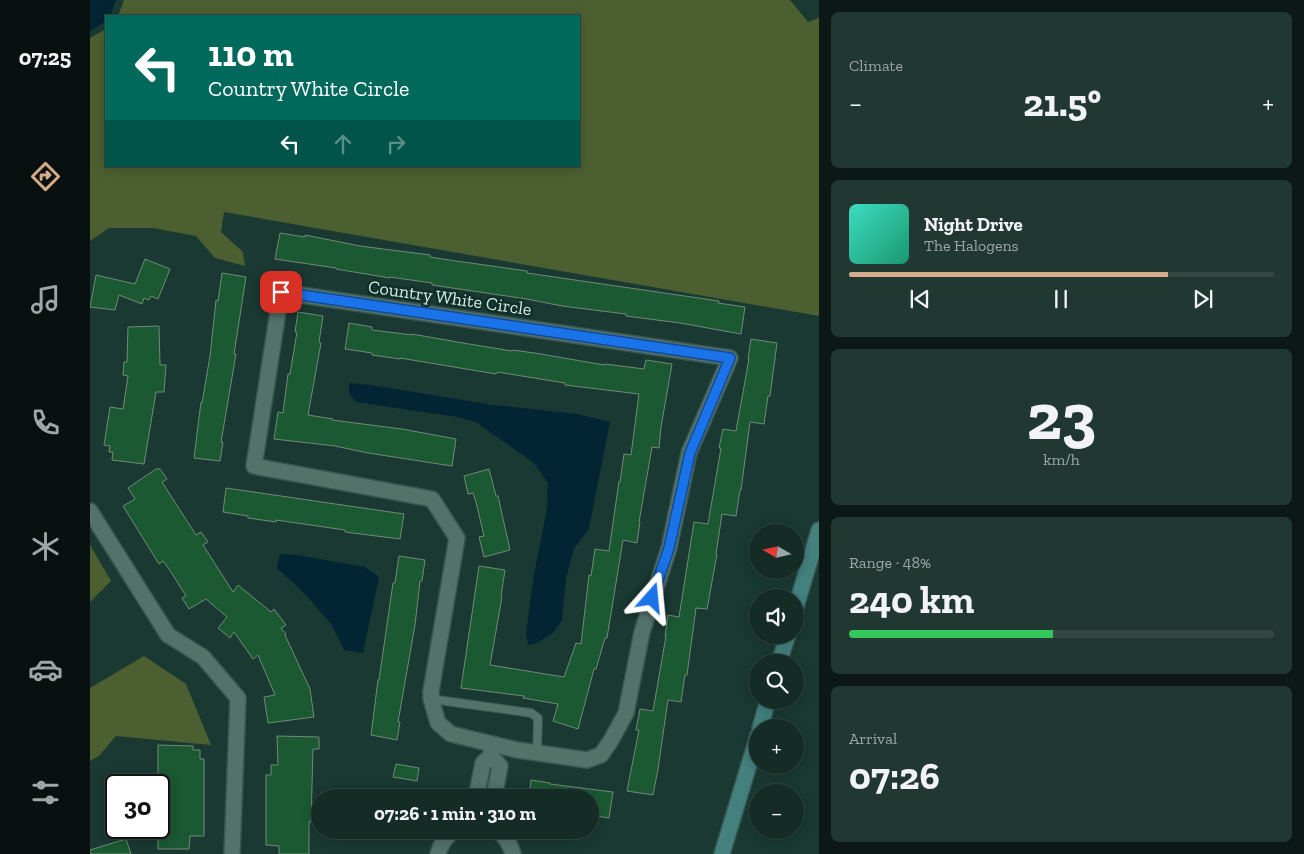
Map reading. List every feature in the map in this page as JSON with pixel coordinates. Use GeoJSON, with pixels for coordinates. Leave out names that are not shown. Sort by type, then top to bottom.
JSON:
{"type":"FeatureCollection","features":[{"type":"Feature","properties":{"kind":"street","name":"Country White Circle"},"geometry":{"type":"LineString","coordinates":[[281,292],[730,358],[690,453],[669,548],[642,632],[626,713],[601,755],[587,760],[537,753],[491,751],[451,734],[438,723],[431,699],[458,538],[432,499],[254,466],[281,292]]}},
{"type":"Feature","properties":{"kind":"street"},"geometry":{"type":"LineString","coordinates":[[90,511],[168,635],[203,657],[238,698],[232,854]]}},
{"type":"Feature","properties":{"kind":"street"},"geometry":{"type":"LineString","coordinates":[[801,589],[819,530]]}},
{"type":"Feature","properties":{"kind":"street"},"geometry":{"type":"LineString","coordinates":[[478,789],[483,763],[491,751],[500,766],[496,789]]}},
{"type":"Feature","properties":{"kind":"street"},"geometry":{"type":"LineString","coordinates":[[722,854],[749,765]]}},
{"type":"Feature","properties":{"kind":"street"},"geometry":{"type":"LineString","coordinates":[[438,854],[445,839]]}},
{"type":"Feature","properties":{"kind":"street"},"geometry":{"type":"LineString","coordinates":[[506,839],[513,854]]}},
{"type":"Feature","properties":{"kind":"lane"},"geometry":{"type":"LineString","coordinates":[[431,699],[531,713],[538,718],[537,753]]}},
{"type":"Feature","properties":{"kind":"green space"},"geometry":{"type":"Polygon","coordinates":[[[124,0],[790,0],[808,22],[819,18],[819,316],[224,212],[221,232],[243,252],[245,266],[215,258],[196,236],[153,228],[109,228],[90,241],[90,38],[105,30],[105,167],[580,167],[580,15],[118,15],[124,0]]]}},
{"type":"Feature","properties":{"kind":"green space"},"geometry":{"type":"Polygon","coordinates":[[[90,545],[111,581],[90,602],[90,545]]]}},
{"type":"Feature","properties":{"kind":"green space"},"geometry":{"type":"Polygon","coordinates":[[[144,656],[186,684],[211,745],[116,736],[99,756],[90,761],[90,688],[144,656]]]}},
{"type":"Feature","properties":{"kind":"water"},"geometry":{"type":"Polygon","coordinates":[[[90,0],[116,0],[110,15],[105,15],[105,22],[90,31],[90,0]]]}},
{"type":"Feature","properties":{"kind":"water"},"geometry":{"type":"Polygon","coordinates":[[[349,383],[493,405],[577,414],[610,422],[589,528],[574,549],[566,578],[562,620],[553,633],[537,643],[528,645],[526,633],[534,575],[547,508],[548,483],[534,463],[476,422],[458,417],[356,402],[349,394],[349,383]]]}},
{"type":"Feature","properties":{"kind":"water"},"geometry":{"type":"Polygon","coordinates":[[[280,554],[297,555],[365,567],[379,577],[363,653],[344,650],[331,624],[305,594],[277,568],[280,554]]]}},
{"type":"Feature","properties":{"kind":"building"},"geometry":{"type":"Polygon","coordinates":[[[280,233],[305,237],[305,235],[360,246],[527,271],[527,273],[719,301],[718,303],[745,307],[741,334],[275,259],[280,233]]]}},
{"type":"Feature","properties":{"kind":"building"},"geometry":{"type":"Polygon","coordinates":[[[145,259],[170,269],[158,299],[151,296],[149,300],[144,298],[142,304],[119,295],[115,310],[90,307],[96,275],[135,284],[145,259]]]}},
{"type":"Feature","properties":{"kind":"building"},"geometry":{"type":"Polygon","coordinates":[[[222,273],[246,277],[234,354],[236,354],[221,442],[223,442],[220,461],[194,458],[201,402],[210,356],[216,300],[218,301],[222,273]]]}},
{"type":"Feature","properties":{"kind":"building"},"geometry":{"type":"Polygon","coordinates":[[[298,312],[323,316],[319,342],[321,343],[308,415],[456,439],[452,466],[335,446],[274,439],[278,412],[283,413],[288,374],[290,374],[297,332],[295,332],[298,312]]]}},
{"type":"Feature","properties":{"kind":"building"},"geometry":{"type":"Polygon","coordinates":[[[349,323],[372,327],[372,330],[412,334],[604,365],[644,369],[646,360],[672,364],[659,448],[652,447],[637,543],[623,540],[607,638],[605,638],[596,669],[594,669],[578,729],[553,721],[558,704],[523,698],[524,696],[461,688],[479,566],[505,570],[490,665],[564,677],[576,643],[581,644],[589,575],[591,576],[595,549],[609,551],[624,454],[631,455],[639,394],[565,385],[565,383],[372,355],[372,353],[345,349],[349,323]]]}},
{"type":"Feature","properties":{"kind":"building"},"geometry":{"type":"Polygon","coordinates":[[[159,326],[160,365],[166,365],[164,392],[156,392],[144,464],[112,460],[113,452],[109,452],[110,446],[104,445],[110,407],[123,409],[128,376],[123,375],[124,362],[127,362],[128,327],[159,326]]]}},
{"type":"Feature","properties":{"kind":"building"},"geometry":{"type":"Polygon","coordinates":[[[751,339],[777,343],[764,424],[750,422],[736,516],[722,514],[707,609],[696,608],[687,675],[685,675],[681,702],[668,700],[653,795],[627,791],[639,730],[636,730],[640,709],[653,711],[668,615],[679,617],[694,522],[708,524],[723,429],[736,431],[751,339]]]}},
{"type":"Feature","properties":{"kind":"building"},"geometry":{"type":"Polygon","coordinates":[[[156,469],[160,469],[167,479],[162,482],[196,535],[201,532],[208,542],[203,545],[233,592],[238,585],[271,612],[274,609],[286,625],[281,628],[286,634],[310,689],[314,717],[268,723],[264,697],[275,695],[258,655],[253,659],[234,632],[230,638],[218,628],[227,617],[206,599],[189,609],[182,598],[186,596],[169,569],[163,561],[159,564],[123,506],[135,499],[128,488],[156,469]]]}},
{"type":"Feature","properties":{"kind":"building"},"geometry":{"type":"Polygon","coordinates":[[[489,469],[496,496],[498,496],[510,550],[484,557],[479,537],[484,536],[476,502],[473,493],[468,494],[464,476],[489,469]]]}},
{"type":"Feature","properties":{"kind":"building"},"geometry":{"type":"Polygon","coordinates":[[[226,488],[404,514],[400,539],[276,520],[276,522],[248,518],[248,516],[223,512],[226,488]]]}},
{"type":"Feature","properties":{"kind":"building"},"geometry":{"type":"Polygon","coordinates":[[[399,556],[425,560],[398,722],[400,722],[397,740],[371,735],[393,583],[395,583],[399,556]]]}},
{"type":"Feature","properties":{"kind":"building"},"geometry":{"type":"Polygon","coordinates":[[[277,736],[319,737],[319,749],[313,749],[309,854],[279,854],[279,846],[266,845],[266,775],[271,775],[271,765],[278,765],[277,736]]]}},
{"type":"Feature","properties":{"kind":"building"},"geometry":{"type":"Polygon","coordinates":[[[158,745],[193,746],[193,750],[200,750],[200,759],[204,759],[204,836],[190,836],[189,849],[158,849],[158,839],[170,839],[170,774],[158,774],[158,745]]]}},
{"type":"Feature","properties":{"kind":"building"},"geometry":{"type":"Polygon","coordinates":[[[396,764],[419,768],[417,781],[393,777],[396,764]]]}},
{"type":"Feature","properties":{"kind":"building"},"geometry":{"type":"Polygon","coordinates":[[[531,780],[589,789],[530,789],[531,780]]]}},
{"type":"Feature","properties":{"kind":"building"},"geometry":{"type":"Polygon","coordinates":[[[599,790],[613,792],[609,818],[599,816],[599,790]]]}},
{"type":"Feature","properties":{"kind":"building"},"geometry":{"type":"Polygon","coordinates":[[[126,839],[131,854],[90,854],[90,850],[126,839]]]}},
{"type":"Feature","properties":{"kind":"route"},"geometry":{"type":"LineString","coordinates":[[281,292],[730,358],[690,453],[669,548],[652,598]]}}]}
